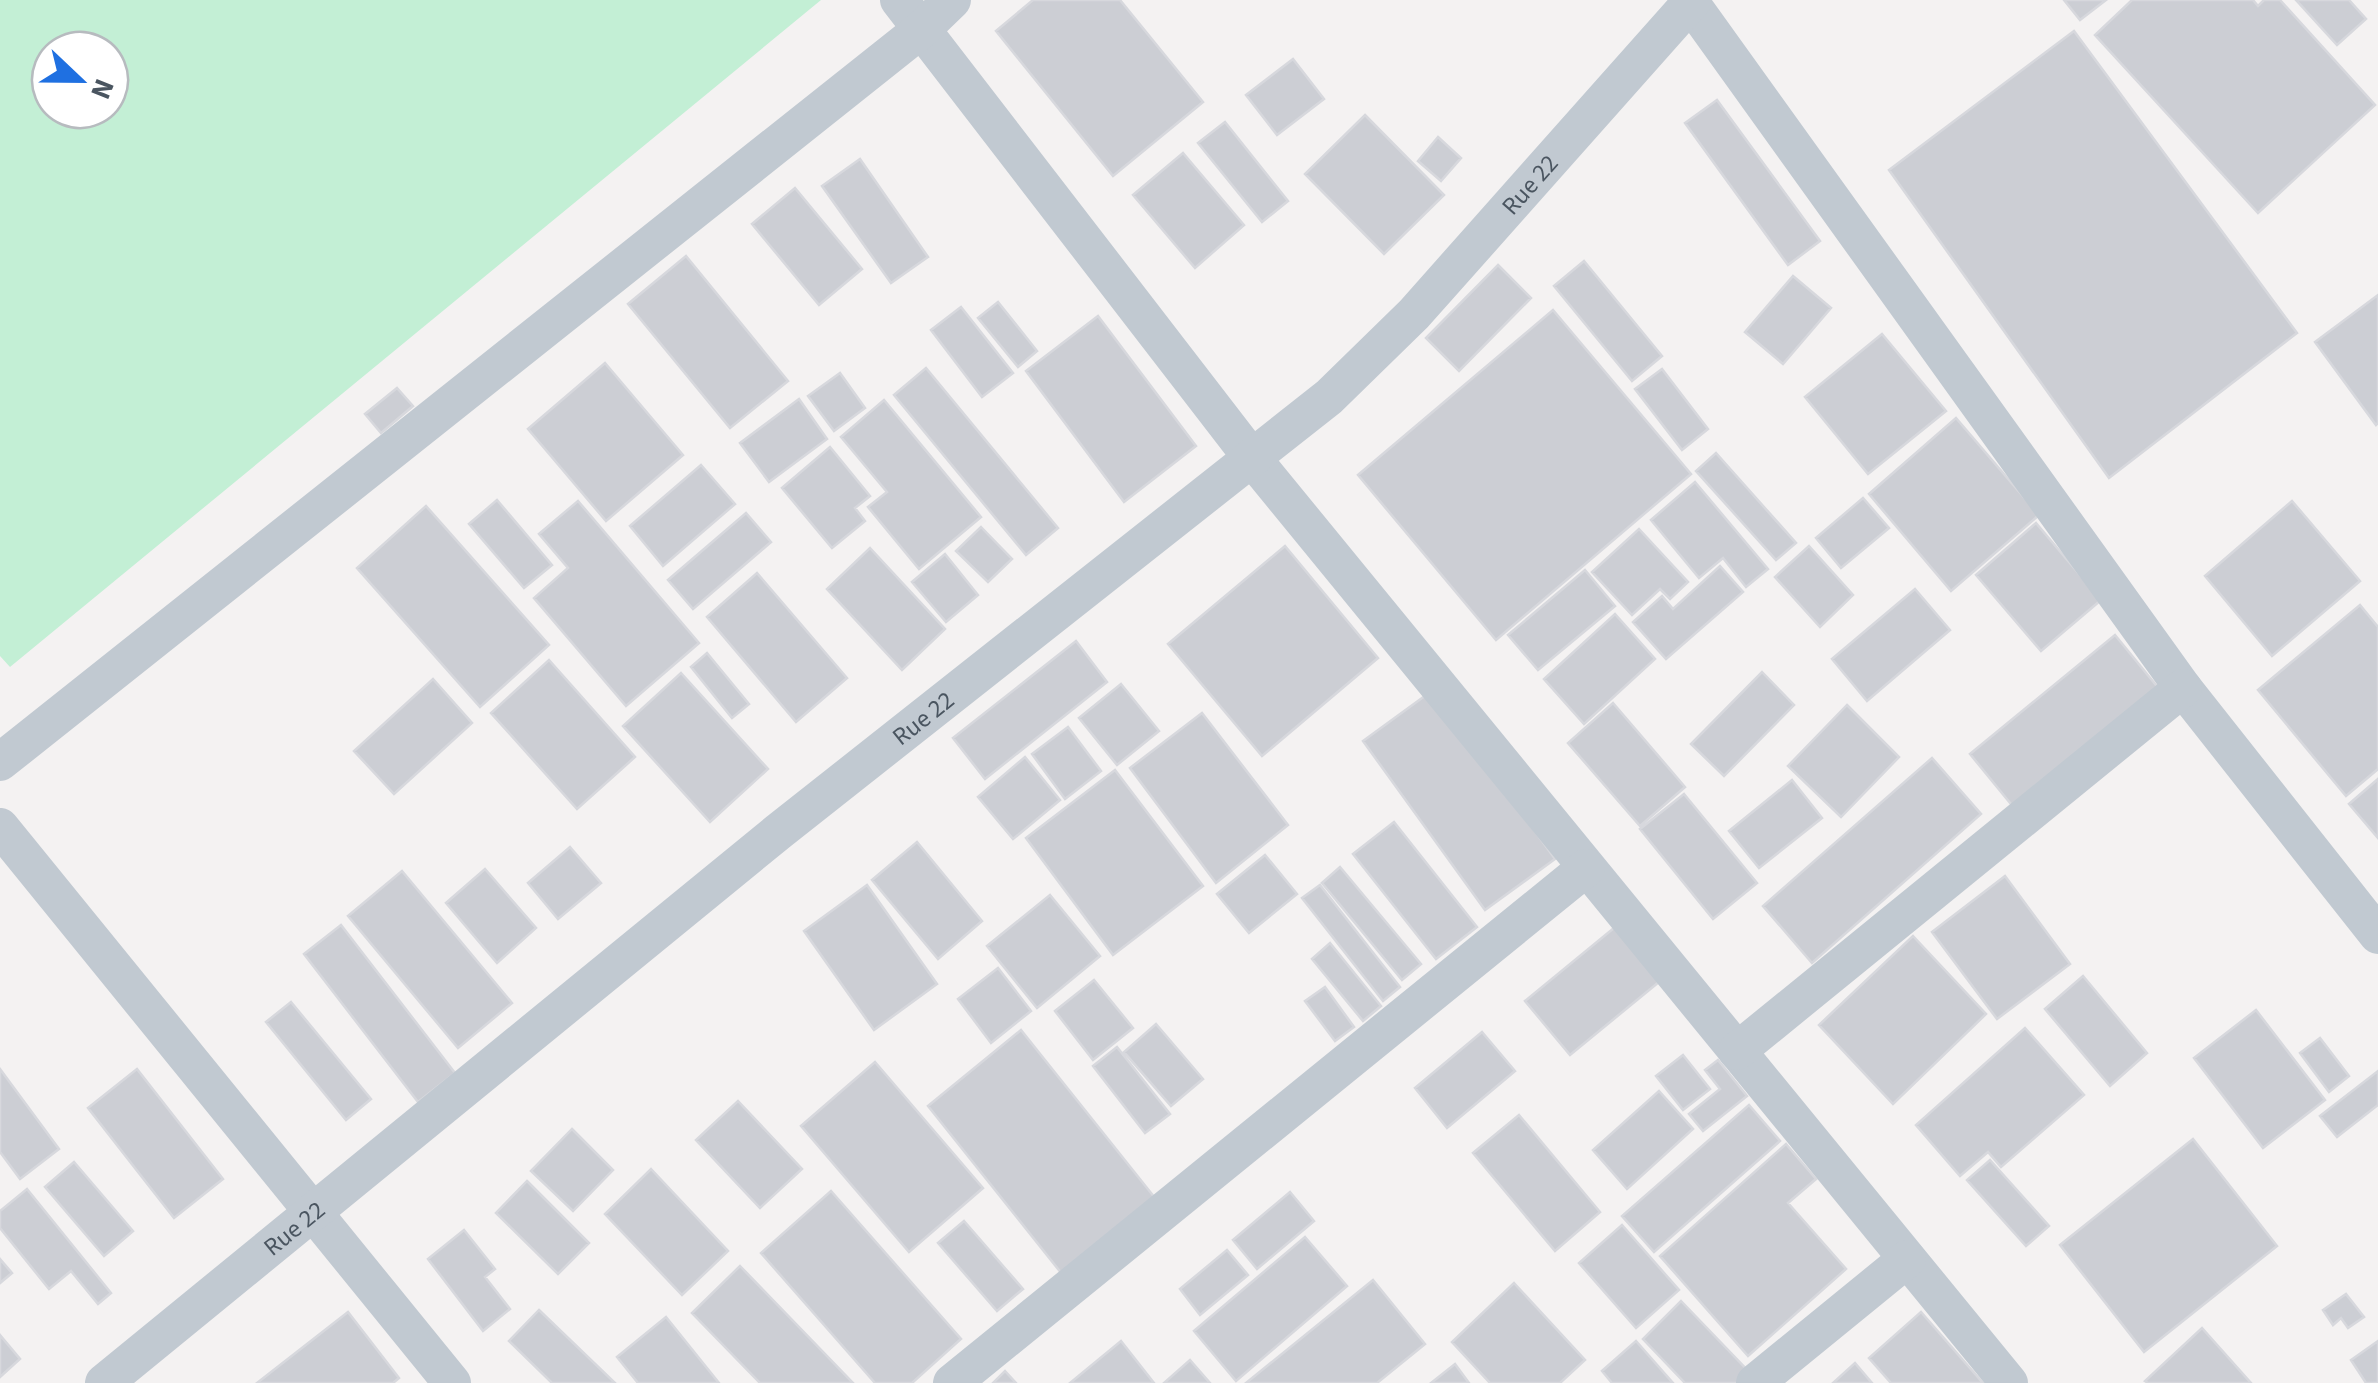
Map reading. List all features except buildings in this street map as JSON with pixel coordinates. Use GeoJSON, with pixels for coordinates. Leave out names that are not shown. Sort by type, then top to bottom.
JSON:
{"type":"FeatureCollection","features":[{"type":"Feature","properties":{"kind":"street"},"geometry":{"type":"LineString","coordinates":[[0,762],[910,14],[952,0]]}},
{"type":"Feature","properties":{"kind":"street"},"geometry":{"type":"LineString","coordinates":[[1692,1],[2183,688],[2377,932]]}},
{"type":"Feature","properties":{"kind":"street","name":"Rue 22"},"geometry":{"type":"LineString","coordinates":[[104,1383],[778,832],[1329,396],[1414,314],[1692,1]]}},
{"type":"Feature","properties":{"kind":"street"},"geometry":{"type":"LineString","coordinates":[[910,14],[1252,458],[2009,1383]]}},
{"type":"Feature","properties":{"kind":"street"},"geometry":{"type":"LineString","coordinates":[[1737,1051],[2183,688]]}},
{"type":"Feature","properties":{"kind":"street"},"geometry":{"type":"LineString","coordinates":[[0,828],[452,1383]]}},
{"type":"Feature","properties":{"kind":"street"},"geometry":{"type":"LineString","coordinates":[[952,1383],[1586,868]]}},
{"type":"Feature","properties":{"kind":"street"},"geometry":{"type":"LineString","coordinates":[[1756,1383],[1907,1259]]}},
{"type":"Feature","properties":{"kind":"green space"},"geometry":{"type":"Polygon","coordinates":[[[0,0],[821,0],[10,667],[0,656],[0,0]]]}}]}
